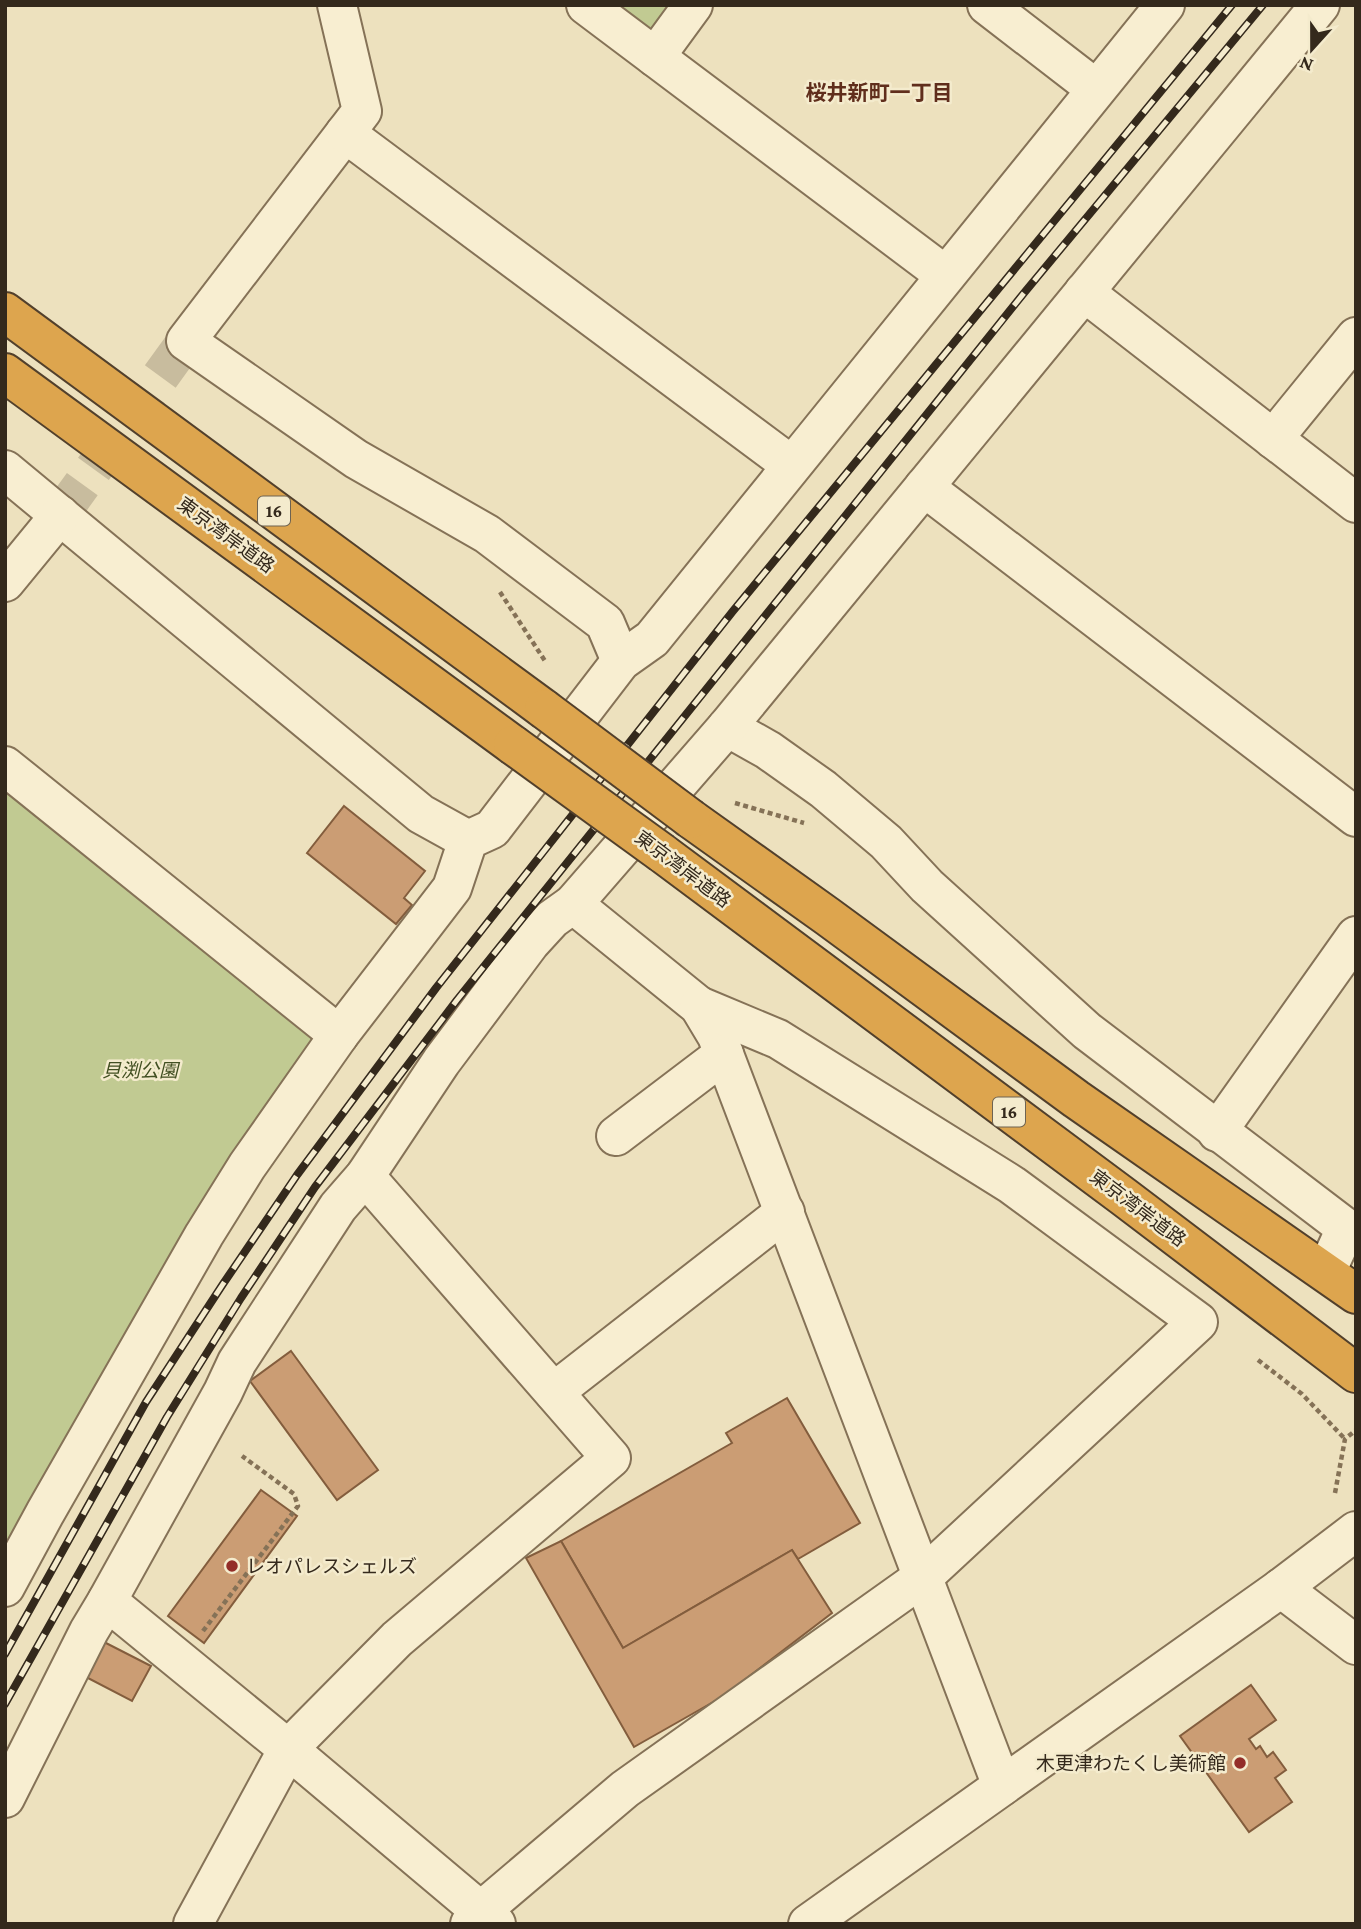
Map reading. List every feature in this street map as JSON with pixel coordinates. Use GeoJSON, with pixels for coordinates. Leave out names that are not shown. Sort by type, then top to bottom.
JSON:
{"type":"FeatureCollection","features":[{"type":"Feature","properties":{"kind":"highway","name":"16"},"geometry":{"type":"LineString","coordinates":[[5,312],[691,820],[817,908],[1076,1099],[1356,1294]]}},
{"type":"Feature","properties":{"kind":"highway","name":"東京湾岸道路"},"geometry":{"type":"LineString","coordinates":[[5,373],[662,853],[1114,1189],[1356,1373]]}},
{"type":"Feature","properties":{"kind":"street"},"geometry":{"type":"LineString","coordinates":[[337,5],[362,111],[186,341],[356,459],[487,534],[605,623],[621,661]]}},
{"type":"Feature","properties":{"kind":"street"},"geometry":{"type":"LineString","coordinates":[[586,5],[945,275]]}},
{"type":"Feature","properties":{"kind":"street"},"geometry":{"type":"LineString","coordinates":[[655,57],[693,5]]}},
{"type":"Feature","properties":{"kind":"street"},"geometry":{"type":"LineString","coordinates":[[987,5],[1096,89]]}},
{"type":"Feature","properties":{"kind":"street"},"geometry":{"type":"LineString","coordinates":[[5,1587],[204,1235],[247,1167],[339,1035],[452,888],[468,840],[492,829],[621,661],[652,639],[1165,5]]}},
{"type":"Feature","properties":{"kind":"street"},"geometry":{"type":"LineString","coordinates":[[5,1798],[89,1631],[223,1392],[237,1362],[338,1207],[365,1176],[441,1062],[530,943],[552,919],[573,904],[727,727],[1320,5]]}},
{"type":"Feature","properties":{"kind":"street"},"geometry":{"type":"LineString","coordinates":[[345,133],[791,465]]}},
{"type":"Feature","properties":{"kind":"street"},"geometry":{"type":"LineString","coordinates":[[1084,292],[1356,503]]}},
{"type":"Feature","properties":{"kind":"street"},"geometry":{"type":"LineString","coordinates":[[1273,439],[1356,337]]}},
{"type":"Feature","properties":{"kind":"street"},"geometry":{"type":"LineString","coordinates":[[5,470],[421,814],[468,840]]}},
{"type":"Feature","properties":{"kind":"street"},"geometry":{"type":"LineString","coordinates":[[924,487],[1356,817]]}},
{"type":"Feature","properties":{"kind":"street"},"geometry":{"type":"LineString","coordinates":[[5,582],[60,515]]}},
{"type":"Feature","properties":{"kind":"street"},"geometry":{"type":"LineString","coordinates":[[727,727],[823,789],[886,842],[927,886],[1087,1031],[1346,1228],[1326,1272]]}},
{"type":"Feature","properties":{"kind":"street"},"geometry":{"type":"LineString","coordinates":[[5,766],[339,1035]]}},
{"type":"Feature","properties":{"kind":"street"},"geometry":{"type":"LineString","coordinates":[[107,1601],[288,1749],[482,1920],[625,1789],[923,1577],[1198,1322],[1012,1185],[778,1039],[699,1006],[573,904]]}},
{"type":"Feature","properties":{"kind":"street"},"geometry":{"type":"LineString","coordinates":[[1217,1132],[1356,936]]}},
{"type":"Feature","properties":{"kind":"street"},"geometry":{"type":"LineString","coordinates":[[699,1006],[718,1036],[1002,1786]]}},
{"type":"Feature","properties":{"kind":"street"},"geometry":{"type":"LineString","coordinates":[[616,1136],[724,1054]]}},
{"type":"Feature","properties":{"kind":"street"},"geometry":{"type":"LineString","coordinates":[[193,1924],[288,1749],[397,1639],[611,1458],[365,1176]]}},
{"type":"Feature","properties":{"kind":"street"},"geometry":{"type":"LineString","coordinates":[[554,1392],[785,1212]]}},
{"type":"Feature","properties":{"kind":"street"},"geometry":{"type":"LineString","coordinates":[[808,1924],[1281,1588],[1356,1531]]}},
{"type":"Feature","properties":{"kind":"street"},"geometry":{"type":"LineString","coordinates":[[1281,1588],[1356,1645]]}},
{"type":"Feature","properties":{"kind":"path"},"geometry":{"type":"LineString","coordinates":[[499,590],[550,668]]}},
{"type":"Feature","properties":{"kind":"path"},"geometry":{"type":"LineString","coordinates":[[1258,1360],[1302,1394],[1345,1439]]}},
{"type":"Feature","properties":{"kind":"path"},"geometry":{"type":"LineString","coordinates":[[1335,1493],[1345,1439],[1356,1430]]}},
{"type":"Feature","properties":{"kind":"path"},"geometry":{"type":"LineString","coordinates":[[196,1639],[298,1506],[294,1494],[242,1456]]}},
{"type":"Feature","properties":{"kind":"green space"},"geometry":{"type":"Polygon","coordinates":[[[617,5],[686,5],[670,28],[646,27],[617,5]]]}},
{"type":"Feature","properties":{"kind":"green space","name":"貝渕公園"},"geometry":{"type":"Polygon","coordinates":[[[5,786],[319,1041],[5,1574],[5,786]]]}},
{"type":"Feature","properties":{"kind":"building"},"geometry":{"type":"Polygon","coordinates":[[[344,806],[425,871],[404,898],[412,905],[396,924],[307,853],[344,806]]]}},
{"type":"Feature","properties":{"kind":"building"},"geometry":{"type":"Polygon","coordinates":[[[291,1351],[378,1470],[337,1500],[250,1381],[291,1351]]]}},
{"type":"Feature","properties":{"kind":"building"},"geometry":{"type":"Polygon","coordinates":[[[787,1398],[860,1523],[798,1559],[792,1550],[623,1648],[561,1541],[732,1443],[726,1433],[787,1398]]]}},
{"type":"Feature","properties":{"kind":"building","name":"レオパレスシェルズ"},"geometry":{"type":"Polygon","coordinates":[[[261,1490],[297,1516],[204,1643],[168,1616],[261,1490]]]}},
{"type":"Feature","properties":{"kind":"building"},"geometry":{"type":"Polygon","coordinates":[[[561,1541],[623,1648],[792,1550],[832,1613],[722,1697],[634,1747],[526,1558],[561,1541]]]}},
{"type":"Feature","properties":{"kind":"building"},"geometry":{"type":"Polygon","coordinates":[[[104,1642],[151,1666],[132,1701],[86,1677],[104,1642]]]}},
{"type":"Feature","properties":{"kind":"building","name":"木更津わたくし美術館"},"geometry":{"type":"Polygon","coordinates":[[[1251,1685],[1276,1720],[1249,1739],[1256,1749],[1260,1746],[1267,1757],[1273,1752],[1286,1770],[1275,1778],[1292,1802],[1249,1832],[1180,1736],[1251,1685]]]}},
{"type":"Feature","properties":{"kind":"tunnel"},"geometry":{"type":"LineString","coordinates":[[60,515],[186,341]]}},
{"type":"Feature","properties":{"kind":"railway"},"geometry":{"type":"LineString","coordinates":[[5,1654],[146,1402],[297,1175],[436,988],[733,611],[1232,5]]}},
{"type":"Feature","properties":{"kind":"railway"},"geometry":{"type":"LineString","coordinates":[[5,1704],[167,1417],[241,1298],[315,1187],[457,1000],[1024,293],[1263,5]]}},
{"type":"Feature","properties":{"kind":"place","name":"レオパレスシェルズ"},"geometry":{"type":"Point","coordinates":[232,1566]}},
{"type":"Feature","properties":{"kind":"place","name":"木更津わたくし美術館"},"geometry":{"type":"Point","coordinates":[1240,1763]}},
{"type":"Feature","properties":{"kind":"district","name":"桜井新町一丁目"},"geometry":{"type":"Point","coordinates":[879,93]}}]}
